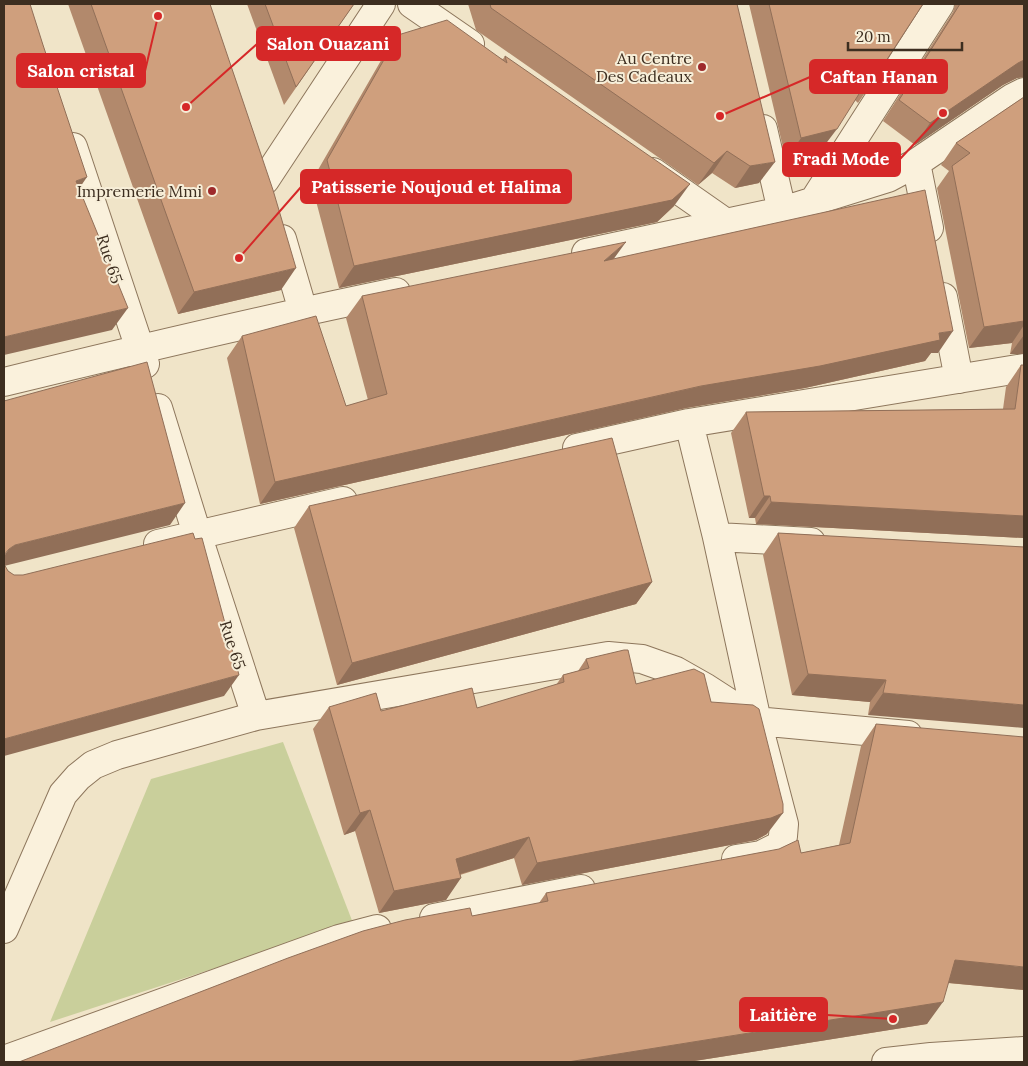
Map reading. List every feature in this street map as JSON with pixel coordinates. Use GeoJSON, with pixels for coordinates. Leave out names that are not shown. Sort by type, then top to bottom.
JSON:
{"type":"FeatureCollection","features":[{"type":"Feature","properties":{"kind":"street"},"geometry":{"type":"LineString","coordinates":[[271,199],[381,4]]}},
{"type":"Feature","properties":{"kind":"street"},"geometry":{"type":"LineString","coordinates":[[412,4],[492,60]]}},
{"type":"Feature","properties":{"kind":"street"},"geometry":{"type":"LineString","coordinates":[[813,202],[940,4]]}},
{"type":"Feature","properties":{"kind":"street"},"geometry":{"type":"LineString","coordinates":[[562,258],[782,211],[888,178],[916,163],[1024,92]]}},
{"type":"Feature","properties":{"kind":"street"},"geometry":{"type":"LineString","coordinates":[[757,107],[782,211]]}},
{"type":"Feature","properties":{"kind":"street","name":"Rue 65"},"geometry":{"type":"LineString","coordinates":[[65,123],[140,348],[197,534],[256,716]]}},
{"type":"Feature","properties":{"kind":"street"},"geometry":{"type":"LineString","coordinates":[[256,153],[303,311]]}},
{"type":"Feature","properties":{"kind":"street"},"geometry":{"type":"LineString","coordinates":[[629,156],[726,223]]}},
{"type":"Feature","properties":{"kind":"street"},"geometry":{"type":"LineString","coordinates":[[916,163],[959,379]]}},
{"type":"Feature","properties":{"kind":"street"},"geometry":{"type":"LineString","coordinates":[[4,382],[140,348],[303,311],[418,288]]}},
{"type":"Feature","properties":{"kind":"street"},"geometry":{"type":"LineString","coordinates":[[554,454],[689,423],[1024,368]]}},
{"type":"Feature","properties":{"kind":"street"},"geometry":{"type":"LineString","coordinates":[[689,423],[717,537],[756,722],[784,824],[784,836],[781,845],[761,855],[713,864]]}},
{"type":"Feature","properties":{"kind":"street"},"geometry":{"type":"LineString","coordinates":[[139,548],[370,495]]}},
{"type":"Feature","properties":{"kind":"street"},"geometry":{"type":"LineString","coordinates":[[717,537],[836,544]]}},
{"type":"Feature","properties":{"kind":"street"},"geometry":{"type":"LineString","coordinates":[[4,929],[64,794],[78,777],[93,765],[117,756],[256,716],[608,656],[642,659],[676,671],[706,688],[756,722],[935,737]]}},
{"type":"Feature","properties":{"kind":"street"},"geometry":{"type":"LineString","coordinates":[[4,1060],[339,939],[386,927],[607,884]]}},
{"type":"Feature","properties":{"kind":"street"},"geometry":{"type":"LineString","coordinates":[[886,1062],[1024,1051]]}},
{"type":"Feature","properties":{"kind":"green space"},"geometry":{"type":"Polygon","coordinates":[[[283,742],[353,923],[50,1022],[151,779],[283,742]]]}},
{"type":"Feature","properties":{"kind":"building"},"geometry":{"type":"Polygon","coordinates":[[[4,4],[30,4],[87,177],[76,181],[128,308],[4,337],[4,4]]]}},
{"type":"Feature","properties":{"kind":"building"},"geometry":{"type":"Polygon","coordinates":[[[91,4],[210,4],[273,190],[296,268],[194,292],[91,4]]]}},
{"type":"Feature","properties":{"kind":"building"},"geometry":{"type":"Polygon","coordinates":[[[265,4],[354,4],[296,87],[265,4]]]}},
{"type":"Feature","properties":{"kind":"building"},"geometry":{"type":"Polygon","coordinates":[[[490,4],[737,4],[775,162],[750,166],[727,151],[714,163],[491,8],[490,4]]]}},
{"type":"Feature","properties":{"kind":"building"},"geometry":{"type":"Polygon","coordinates":[[[769,4],[923,4],[873,81],[869,78],[837,129],[801,138],[769,4]]]}},
{"type":"Feature","properties":{"kind":"building"},"geometry":{"type":"Polygon","coordinates":[[[960,4],[1024,4],[1024,60],[930,123],[899,100],[960,4]]]}},
{"type":"Feature","properties":{"kind":"building"},"geometry":{"type":"Polygon","coordinates":[[[447,20],[507,63],[505,56],[690,184],[672,200],[354,266],[327,160],[398,35],[447,20]]]}},
{"type":"Feature","properties":{"kind":"building"},"geometry":{"type":"Polygon","coordinates":[[[1024,97],[1024,321],[984,327],[952,166],[970,153],[956,143],[1024,97]]]}},
{"type":"Feature","properties":{"kind":"building"},"geometry":{"type":"Polygon","coordinates":[[[925,190],[953,331],[939,333],[940,340],[820,366],[701,386],[275,482],[242,336],[316,316],[346,406],[387,394],[362,296],[626,242],[604,261],[925,190]]]}},
{"type":"Feature","properties":{"kind":"building"},"geometry":{"type":"Polygon","coordinates":[[[147,362],[185,503],[15,545],[4,555],[4,401],[147,362]]]}},
{"type":"Feature","properties":{"kind":"building"},"geometry":{"type":"Polygon","coordinates":[[[1021,365],[1024,365],[1024,516],[771,502],[770,496],[764,496],[746,412],[1015,409],[1021,365]]]}},
{"type":"Feature","properties":{"kind":"building"},"geometry":{"type":"Polygon","coordinates":[[[612,438],[652,582],[352,663],[309,506],[612,438]]]}},
{"type":"Feature","properties":{"kind":"building"},"geometry":{"type":"Polygon","coordinates":[[[193,533],[195,539],[202,538],[239,675],[4,739],[4,564],[8,571],[14,575],[23,575],[193,533]]]}},
{"type":"Feature","properties":{"kind":"building"},"geometry":{"type":"Polygon","coordinates":[[[778,533],[1024,547],[1024,705],[883,693],[886,680],[808,674],[778,533]]]}},
{"type":"Feature","properties":{"kind":"building"},"geometry":{"type":"Polygon","coordinates":[[[628,650],[636,684],[694,669],[704,674],[711,702],[753,705],[759,709],[783,804],[783,813],[771,818],[537,863],[529,837],[456,859],[461,878],[394,891],[370,810],[360,813],[329,707],[376,693],[381,711],[472,688],[477,708],[564,682],[563,675],[589,668],[586,659],[628,650]]]}},
{"type":"Feature","properties":{"kind":"building"},"geometry":{"type":"Polygon","coordinates":[[[876,724],[1024,737],[1024,967],[955,960],[943,1002],[568,1062],[19,1062],[363,931],[405,920],[470,908],[472,916],[548,901],[546,893],[779,849],[798,840],[801,853],[850,843],[876,724]]]}},
{"type":"Feature","properties":{"kind":"place","name":"Salon cristal"},"geometry":{"type":"Point","coordinates":[158,16]}},
{"type":"Feature","properties":{"kind":"place","name":"Au Centre Des Cadeaux"},"geometry":{"type":"Point","coordinates":[702,67]}},
{"type":"Feature","properties":{"kind":"place","name":"Salon Ouazani"},"geometry":{"type":"Point","coordinates":[186,107]}},
{"type":"Feature","properties":{"kind":"place","name":"Fradi Mode"},"geometry":{"type":"Point","coordinates":[943,113]}},
{"type":"Feature","properties":{"kind":"place","name":"Caftan Hanan"},"geometry":{"type":"Point","coordinates":[720,116]}},
{"type":"Feature","properties":{"kind":"place","name":"Impremerie Mmi"},"geometry":{"type":"Point","coordinates":[212,191]}},
{"type":"Feature","properties":{"kind":"place","name":"Patisserie Noujoud et Halima"},"geometry":{"type":"Point","coordinates":[239,258]}},
{"type":"Feature","properties":{"kind":"place","name":"Laitière"},"geometry":{"type":"Point","coordinates":[893,1019]}}]}
